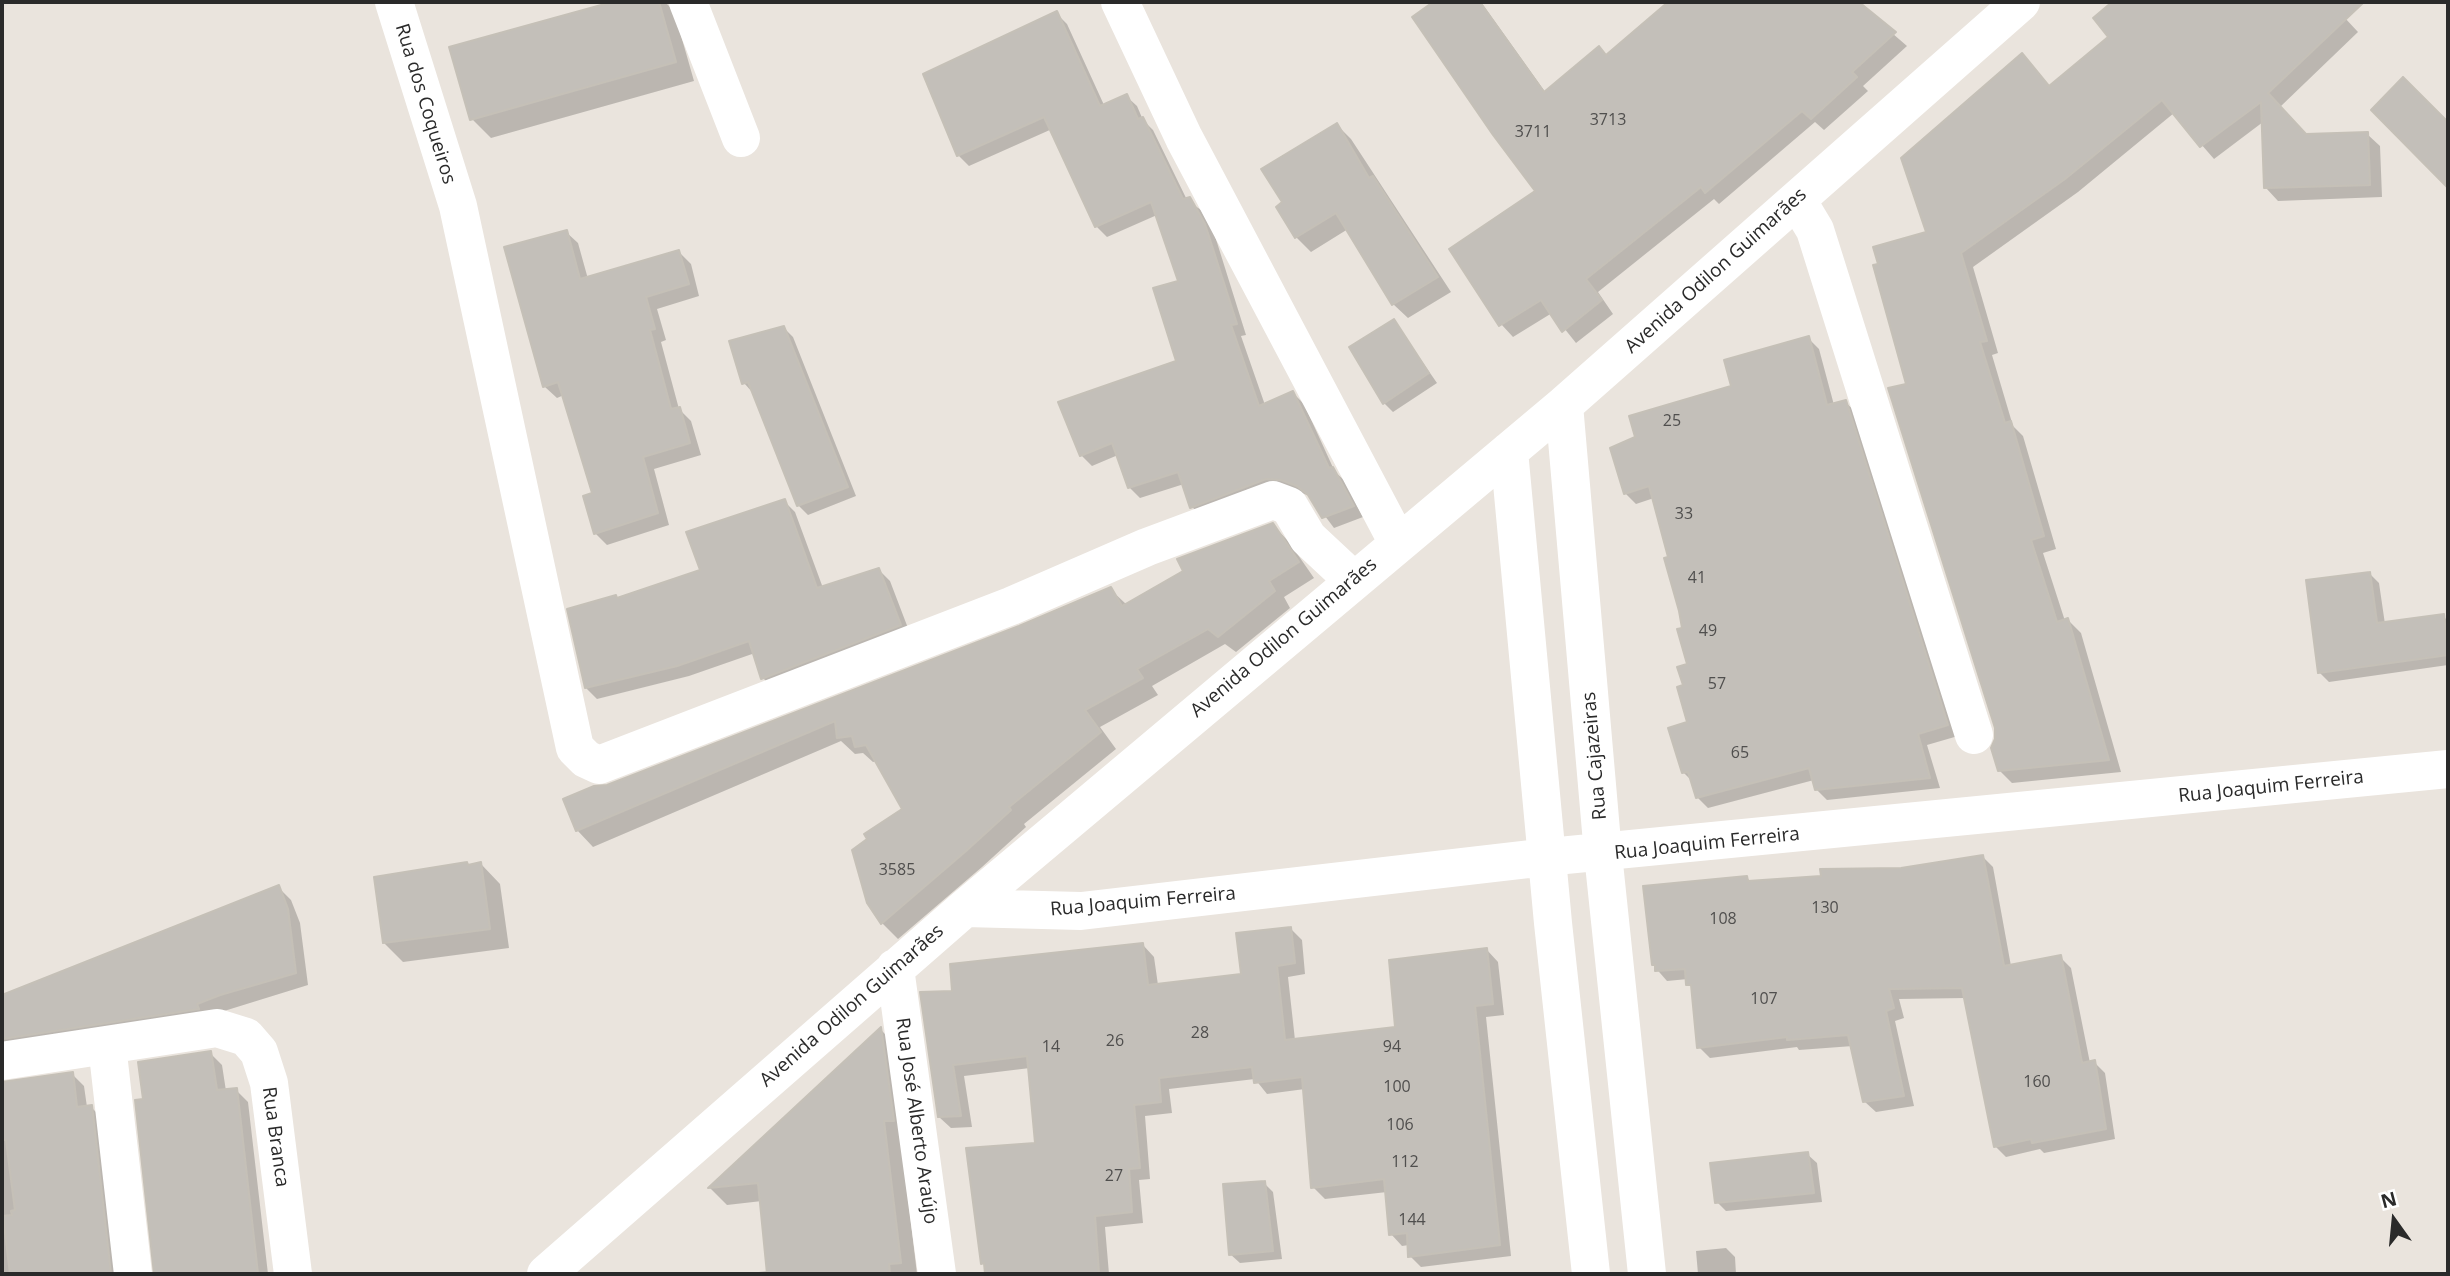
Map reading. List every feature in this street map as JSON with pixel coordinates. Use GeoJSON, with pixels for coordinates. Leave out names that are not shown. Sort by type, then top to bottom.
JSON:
{"type":"FeatureCollection","features":[{"type":"Feature","properties":{"kind":"street","name":"Rua dos Coqueiros"},"geometry":{"type":"LineString","coordinates":[[394,2],[458,206],[575,748],[586,759],[599,765],[1011,606],[1147,547],[1273,500],[1289,506],[1308,538],[1353,580]]}},
{"type":"Feature","properties":{"kind":"street"},"geometry":{"type":"LineString","coordinates":[[688,2],[741,138]]}},
{"type":"Feature","properties":{"kind":"street"},"geometry":{"type":"LineString","coordinates":[[1120,2],[1184,138],[1398,542]]}},
{"type":"Feature","properties":{"kind":"street","name":"Avenida Odilon Guimarães"},"geometry":{"type":"LineString","coordinates":[[545,1274],[965,908],[1564,405],[2021,2]]}},
{"type":"Feature","properties":{"kind":"street"},"geometry":{"type":"LineString","coordinates":[[1797,200],[1815,230],[1974,735]]}},
{"type":"Feature","properties":{"kind":"street","name":"Rua Cajazeiras"},"geometry":{"type":"LineString","coordinates":[[1564,405],[1603,854],[1647,1274]]}},
{"type":"Feature","properties":{"kind":"street"},"geometry":{"type":"LineString","coordinates":[[1509,451],[1546,857],[1591,1274]]}},
{"type":"Feature","properties":{"kind":"street","name":"Rua Joaquim Ferreira"},"geometry":{"type":"LineString","coordinates":[[965,908],[1081,911],[1546,857],[1603,854],[2448,769]]}},
{"type":"Feature","properties":{"kind":"street","name":"Rua José Alberto Araújo"},"geometry":{"type":"LineString","coordinates":[[895,968],[937,1274]]}},
{"type":"Feature","properties":{"kind":"street","name":"Rua Branca"},"geometry":{"type":"LineString","coordinates":[[107,1045],[217,1028],[246,1037],[259,1052],[269,1083],[293,1274]]}},
{"type":"Feature","properties":{"kind":"street"},"geometry":{"type":"LineString","coordinates":[[2,1060],[107,1045],[133,1274]]}},
{"type":"Feature","properties":{"kind":"building"},"geometry":{"type":"Polygon","coordinates":[[[612,2],[659,2],[676,62],[470,120],[449,47],[612,2]]]}},
{"type":"Feature","properties":{"kind":"building"},"geometry":{"type":"Polygon","coordinates":[[[1433,2],[1480,2],[1544,92],[1599,46],[1606,55],[1668,2],[1859,2],[1896,32],[1852,72],[1857,77],[1811,119],[1802,111],[1705,193],[1701,187],[1586,279],[1602,300],[1562,332],[1541,300],[1499,326],[1449,249],[1535,191],[1412,17],[1433,2]]]}},
{"type":"Feature","properties":{"kind":"building"},"geometry":{"type":"Polygon","coordinates":[[[2112,2],[2364,2],[2268,93],[2306,134],[2368,132],[2370,185],[2264,188],[2261,102],[2200,147],[2162,100],[2065,179],[1961,253],[1987,341],[1980,342],[2005,423],[2011,421],[2044,536],[2031,540],[2057,622],[2068,618],[2109,760],[1998,771],[1991,748],[1995,739],[1995,728],[1888,388],[1906,384],[1873,265],[1878,264],[1873,247],[1926,232],[1901,158],[2022,53],[2049,86],[2108,37],[2093,18],[2112,2]]]}},
{"type":"Feature","properties":{"kind":"building"},"geometry":{"type":"Polygon","coordinates":[[[1057,11],[1100,106],[1127,94],[1138,119],[1143,117],[1183,199],[1190,197],[1205,224],[1237,324],[1231,325],[1259,406],[1293,391],[1329,468],[1333,467],[1354,506],[1322,518],[1308,495],[1297,486],[1281,480],[1266,479],[1190,508],[1178,472],[1128,488],[1112,443],[1080,456],[1058,402],[1176,361],[1153,288],[1178,281],[1151,202],[1095,227],[1044,117],[957,156],[923,74],[1057,11]]]}},
{"type":"Feature","properties":{"kind":"building"},"geometry":{"type":"Polygon","coordinates":[[[2403,77],[2448,122],[2448,188],[2371,110],[2403,77]]]}},
{"type":"Feature","properties":{"kind":"building"},"geometry":{"type":"Polygon","coordinates":[[[1337,123],[1369,178],[1373,176],[1438,277],[1392,305],[1336,213],[1295,238],[1276,207],[1282,202],[1261,169],[1337,123]]]}},
{"type":"Feature","properties":{"kind":"building"},"geometry":{"type":"Polygon","coordinates":[[[567,230],[580,279],[679,250],[689,284],[646,297],[655,329],[650,330],[671,409],[680,407],[690,443],[643,457],[658,513],[594,534],[583,496],[592,493],[558,382],[543,387],[504,247],[567,230]]]}},
{"type":"Feature","properties":{"kind":"building"},"geometry":{"type":"Polygon","coordinates":[[[1394,319],[1429,373],[1383,404],[1349,347],[1394,319]]]}},
{"type":"Feature","properties":{"kind":"building"},"geometry":{"type":"Polygon","coordinates":[[[784,326],[848,487],[797,506],[748,382],[742,384],[729,341],[784,326]]]}},
{"type":"Feature","properties":{"kind":"building"},"geometry":{"type":"Polygon","coordinates":[[[1809,336],[1827,405],[1846,400],[1948,725],[1918,734],[1930,778],[1815,790],[1809,768],[1696,798],[1688,772],[1682,773],[1668,728],[1687,722],[1677,687],[1683,685],[1677,667],[1687,664],[1677,629],[1682,628],[1679,611],[1664,558],[1668,557],[1649,486],[1624,494],[1610,448],[1635,437],[1629,416],[1731,386],[1724,360],[1809,336]]]}},
{"type":"Feature","properties":{"kind":"building"},"geometry":{"type":"Polygon","coordinates":[[[785,499],[817,588],[879,568],[901,625],[761,679],[749,641],[677,666],[585,688],[567,609],[616,595],[617,598],[700,570],[686,532],[785,499]]]}},
{"type":"Feature","properties":{"kind":"building"},"geometry":{"type":"Polygon","coordinates":[[[1273,523],[1299,562],[1269,581],[1275,591],[1218,637],[1208,629],[1137,669],[1143,678],[1085,710],[1101,732],[1009,807],[1011,810],[881,924],[867,903],[852,850],[867,839],[864,834],[902,809],[866,745],[855,747],[852,736],[837,738],[835,721],[576,831],[563,799],[594,786],[607,785],[1019,626],[1111,587],[1122,606],[1183,571],[1177,559],[1273,523]]]}},
{"type":"Feature","properties":{"kind":"building"},"geometry":{"type":"Polygon","coordinates":[[[2370,572],[2377,623],[2444,614],[2448,655],[2318,673],[2306,580],[2370,572]]]}},
{"type":"Feature","properties":{"kind":"building"},"geometry":{"type":"Polygon","coordinates":[[[1983,855],[2004,966],[2061,955],[2082,1063],[2095,1060],[2106,1129],[1994,1147],[1962,988],[1889,989],[1894,1008],[1886,1011],[1904,1096],[1863,1102],[1848,1035],[1787,1040],[1787,1037],[1697,1048],[1691,985],[1686,985],[1685,969],[1655,971],[1655,965],[1652,965],[1643,886],[1747,876],[1748,881],[1821,876],[1820,869],[1901,868],[1983,855]]]}},
{"type":"Feature","properties":{"kind":"building"},"geometry":{"type":"Polygon","coordinates":[[[467,862],[468,865],[481,862],[490,929],[383,943],[374,877],[467,862]]]}},
{"type":"Feature","properties":{"kind":"building"},"geometry":{"type":"Polygon","coordinates":[[[279,885],[288,909],[296,973],[220,995],[197,1004],[199,1009],[2,1039],[2,995],[279,885]]]}},
{"type":"Feature","properties":{"kind":"building"},"geometry":{"type":"Polygon","coordinates":[[[1291,927],[1295,963],[1277,966],[1285,1040],[1395,1027],[1389,960],[1487,948],[1493,1004],[1475,1006],[1500,1245],[1408,1257],[1407,1233],[1389,1235],[1384,1179],[1311,1188],[1302,1077],[1254,1083],[1252,1067],[1159,1078],[1161,1102],[1134,1105],[1140,1168],[1129,1169],[1132,1212],[1095,1216],[1099,1274],[985,1274],[984,1263],[981,1264],[966,1148],[1035,1143],[1027,1056],[953,1065],[961,1116],[938,1117],[920,992],[952,991],[950,964],[1143,943],[1148,985],[1241,974],[1236,933],[1291,927]]]}},
{"type":"Feature","properties":{"kind":"building"},"geometry":{"type":"Polygon","coordinates":[[[881,1027],[894,1121],[884,1121],[901,1263],[889,1264],[890,1274],[767,1274],[758,1183],[708,1188],[881,1027]]]}},
{"type":"Feature","properties":{"kind":"building"},"geometry":{"type":"Polygon","coordinates":[[[211,1051],[217,1090],[237,1088],[258,1274],[154,1274],[135,1100],[143,1099],[138,1062],[211,1051]]]}},
{"type":"Feature","properties":{"kind":"building"},"geometry":{"type":"Polygon","coordinates":[[[73,1072],[77,1107],[92,1105],[111,1274],[10,1274],[3,1216],[12,1215],[11,1211],[15,1210],[6,1140],[2,1140],[2,1082],[73,1072]]]}},
{"type":"Feature","properties":{"kind":"building"},"geometry":{"type":"Polygon","coordinates":[[[1808,1152],[1814,1193],[1715,1203],[1710,1163],[1808,1152]]]}},
{"type":"Feature","properties":{"kind":"building"},"geometry":{"type":"Polygon","coordinates":[[[1265,1181],[1273,1251],[1229,1255],[1223,1184],[1265,1181]]]}}]}
